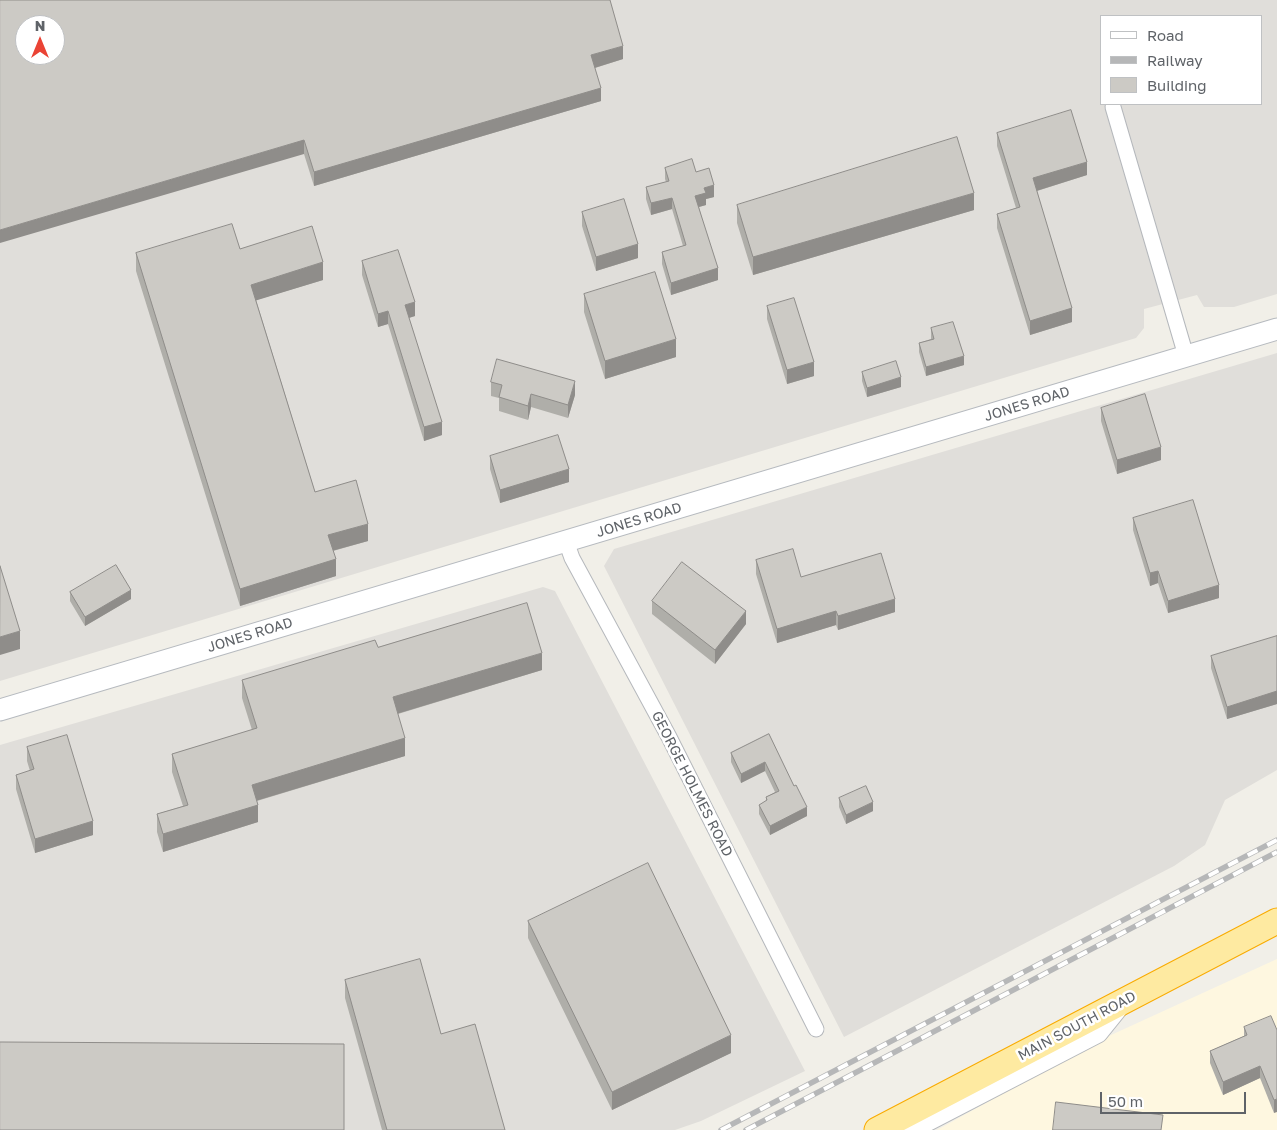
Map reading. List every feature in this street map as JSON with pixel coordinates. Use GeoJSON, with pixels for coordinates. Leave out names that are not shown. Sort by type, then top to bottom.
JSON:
{"type":"FeatureCollection","features":[{"type":"Feature","properties":{"kind":"highway","name":"MAIN SOUTH ROAD"},"geometry":{"type":"LineString","coordinates":[[877,1130],[1277,921]]}},
{"type":"Feature","properties":{"kind":"main road","name":"JONES ROAD"},"geometry":{"type":"LineString","coordinates":[[0,710],[1277,329]]}},
{"type":"Feature","properties":{"kind":"street"},"geometry":{"type":"LineString","coordinates":[[1113,107],[1186,356]]}},
{"type":"Feature","properties":{"kind":"street","name":"GEORGE HOLMES ROAD"},"geometry":{"type":"LineString","coordinates":[[566,541],[572,558],[669,737],[816,1029]]}},
{"type":"Feature","properties":{"kind":"street"},"geometry":{"type":"LineString","coordinates":[[911,1130],[1098,1033],[1124,1001]]}},
{"type":"Feature","properties":{"kind":"shaded area"},"geometry":{"type":"Polygon","coordinates":[[[0,0],[1277,0],[1277,294],[1234,307],[1204,307],[1197,295],[1144,309],[1144,328],[1136,338],[0,681],[0,0]]]}},
{"type":"Feature","properties":{"kind":"shaded area"},"geometry":{"type":"Polygon","coordinates":[[[1277,353],[1277,770],[1225,800],[1205,845],[1174,866],[844,1037],[604,566],[614,549],[1277,353]]]}},
{"type":"Feature","properties":{"kind":"shaded area"},"geometry":{"type":"Polygon","coordinates":[[[543,587],[555,591],[805,1071],[701,1121],[675,1130],[0,1130],[0,745],[543,587]]]}},
{"type":"Feature","properties":{"kind":"shaded area"},"geometry":{"type":"Polygon","coordinates":[[[1277,959],[1277,1130],[937,1130],[1098,1041],[1277,959]]]}},
{"type":"Feature","properties":{"kind":"building"},"geometry":{"type":"Polygon","coordinates":[[[0,0],[610,0],[623,46],[591,55],[601,88],[314,172],[304,140],[0,230],[0,0]]]}},
{"type":"Feature","properties":{"kind":"building"},"geometry":{"type":"Polygon","coordinates":[[[1071,110],[1087,162],[1033,178],[1072,308],[1030,321],[997,214],[1020,207],[997,133],[1071,110]]]}},
{"type":"Feature","properties":{"kind":"building"},"geometry":{"type":"Polygon","coordinates":[[[957,137],[974,193],[753,257],[737,205],[957,137]]]}},
{"type":"Feature","properties":{"kind":"building"},"geometry":{"type":"Polygon","coordinates":[[[692,159],[696,172],[709,168],[714,185],[704,188],[706,193],[695,196],[718,268],[671,283],[662,252],[686,245],[672,198],[651,203],[646,187],[669,181],[665,168],[692,159]]]}},
{"type":"Feature","properties":{"kind":"building"},"geometry":{"type":"Polygon","coordinates":[[[624,199],[638,244],[596,257],[582,212],[624,199]]]}},
{"type":"Feature","properties":{"kind":"building"},"geometry":{"type":"Polygon","coordinates":[[[232,224],[240,249],[312,226],[323,262],[251,285],[315,492],[356,480],[368,524],[328,535],[336,559],[240,589],[136,253],[232,224]]]}},
{"type":"Feature","properties":{"kind":"building"},"geometry":{"type":"Polygon","coordinates":[[[398,250],[415,302],[405,305],[442,422],[424,427],[388,311],[378,314],[362,261],[398,250]]]}},
{"type":"Feature","properties":{"kind":"building"},"geometry":{"type":"Polygon","coordinates":[[[655,272],[676,339],[605,361],[584,294],[655,272]]]}},
{"type":"Feature","properties":{"kind":"building"},"geometry":{"type":"Polygon","coordinates":[[[794,298],[814,362],[787,370],[767,306],[794,298]]]}},
{"type":"Feature","properties":{"kind":"building"},"geometry":{"type":"Polygon","coordinates":[[[953,322],[964,356],[926,367],[919,343],[934,339],[931,328],[953,322]]]}},
{"type":"Feature","properties":{"kind":"building"},"geometry":{"type":"Polygon","coordinates":[[[497,359],[575,381],[568,405],[531,394],[528,406],[499,397],[502,385],[491,382],[497,359]]]}},
{"type":"Feature","properties":{"kind":"building"},"geometry":{"type":"Polygon","coordinates":[[[896,361],[901,377],[867,388],[862,372],[896,361]]]}},
{"type":"Feature","properties":{"kind":"building"},"geometry":{"type":"Polygon","coordinates":[[[1145,394],[1161,447],[1117,460],[1101,408],[1145,394]]]}},
{"type":"Feature","properties":{"kind":"building"},"geometry":{"type":"Polygon","coordinates":[[[558,435],[569,469],[500,490],[490,456],[558,435]]]}},
{"type":"Feature","properties":{"kind":"building"},"geometry":{"type":"Polygon","coordinates":[[[1193,500],[1219,585],[1168,601],[1158,571],[1150,573],[1133,518],[1193,500]]]}},
{"type":"Feature","properties":{"kind":"building"},"geometry":{"type":"Polygon","coordinates":[[[793,549],[801,577],[881,553],[895,599],[838,616],[836,611],[777,629],[756,560],[793,549]]]}},
{"type":"Feature","properties":{"kind":"building"},"geometry":{"type":"Polygon","coordinates":[[[682,562],[746,611],[715,650],[652,601],[682,562]]]}},
{"type":"Feature","properties":{"kind":"building"},"geometry":{"type":"Polygon","coordinates":[[[116,565],[131,590],[85,617],[70,592],[116,565]]]}},
{"type":"Feature","properties":{"kind":"building"},"geometry":{"type":"Polygon","coordinates":[[[0,566],[20,631],[0,637],[0,566]]]}},
{"type":"Feature","properties":{"kind":"building"},"geometry":{"type":"Polygon","coordinates":[[[527,603],[542,653],[393,697],[405,738],[252,785],[258,805],[163,834],[157,814],[188,805],[172,754],[257,728],[242,680],[375,640],[378,647],[527,603]]]}},
{"type":"Feature","properties":{"kind":"building"},"geometry":{"type":"Polygon","coordinates":[[[1277,636],[1277,691],[1227,707],[1211,656],[1277,636]]]}},
{"type":"Feature","properties":{"kind":"building"},"geometry":{"type":"Polygon","coordinates":[[[769,734],[794,786],[796,785],[807,807],[770,826],[759,805],[767,800],[766,797],[779,791],[765,762],[741,774],[731,753],[769,734]]]}},
{"type":"Feature","properties":{"kind":"building"},"geometry":{"type":"Polygon","coordinates":[[[67,735],[93,821],[35,839],[16,775],[34,769],[27,747],[67,735]]]}},
{"type":"Feature","properties":{"kind":"building"},"geometry":{"type":"Polygon","coordinates":[[[866,786],[873,802],[846,815],[839,798],[866,786]]]}},
{"type":"Feature","properties":{"kind":"building"},"geometry":{"type":"Polygon","coordinates":[[[648,863],[731,1035],[612,1092],[528,921],[648,863]]]}},
{"type":"Feature","properties":{"kind":"building"},"geometry":{"type":"Polygon","coordinates":[[[420,959],[441,1034],[475,1024],[505,1130],[387,1130],[345,980],[420,959]]]}},
{"type":"Feature","properties":{"kind":"building"},"geometry":{"type":"Polygon","coordinates":[[[1271,1016],[1277,1030],[1277,1099],[1274,1100],[1260,1066],[1223,1082],[1210,1051],[1247,1035],[1244,1027],[1271,1016]]]}},
{"type":"Feature","properties":{"kind":"building"},"geometry":{"type":"Polygon","coordinates":[[[0,1042],[344,1044],[344,1130],[0,1130],[0,1042]]]}},
{"type":"Feature","properties":{"kind":"building"},"geometry":{"type":"Polygon","coordinates":[[[1056,1102],[1163,1115],[1161,1130],[1053,1130],[1056,1102]]]}},
{"type":"Feature","properties":{"kind":"railway"},"geometry":{"type":"LineString","coordinates":[[721,1130],[1277,840]]}},
{"type":"Feature","properties":{"kind":"railway"},"geometry":{"type":"LineString","coordinates":[[746,1130],[1277,852]]}}]}
